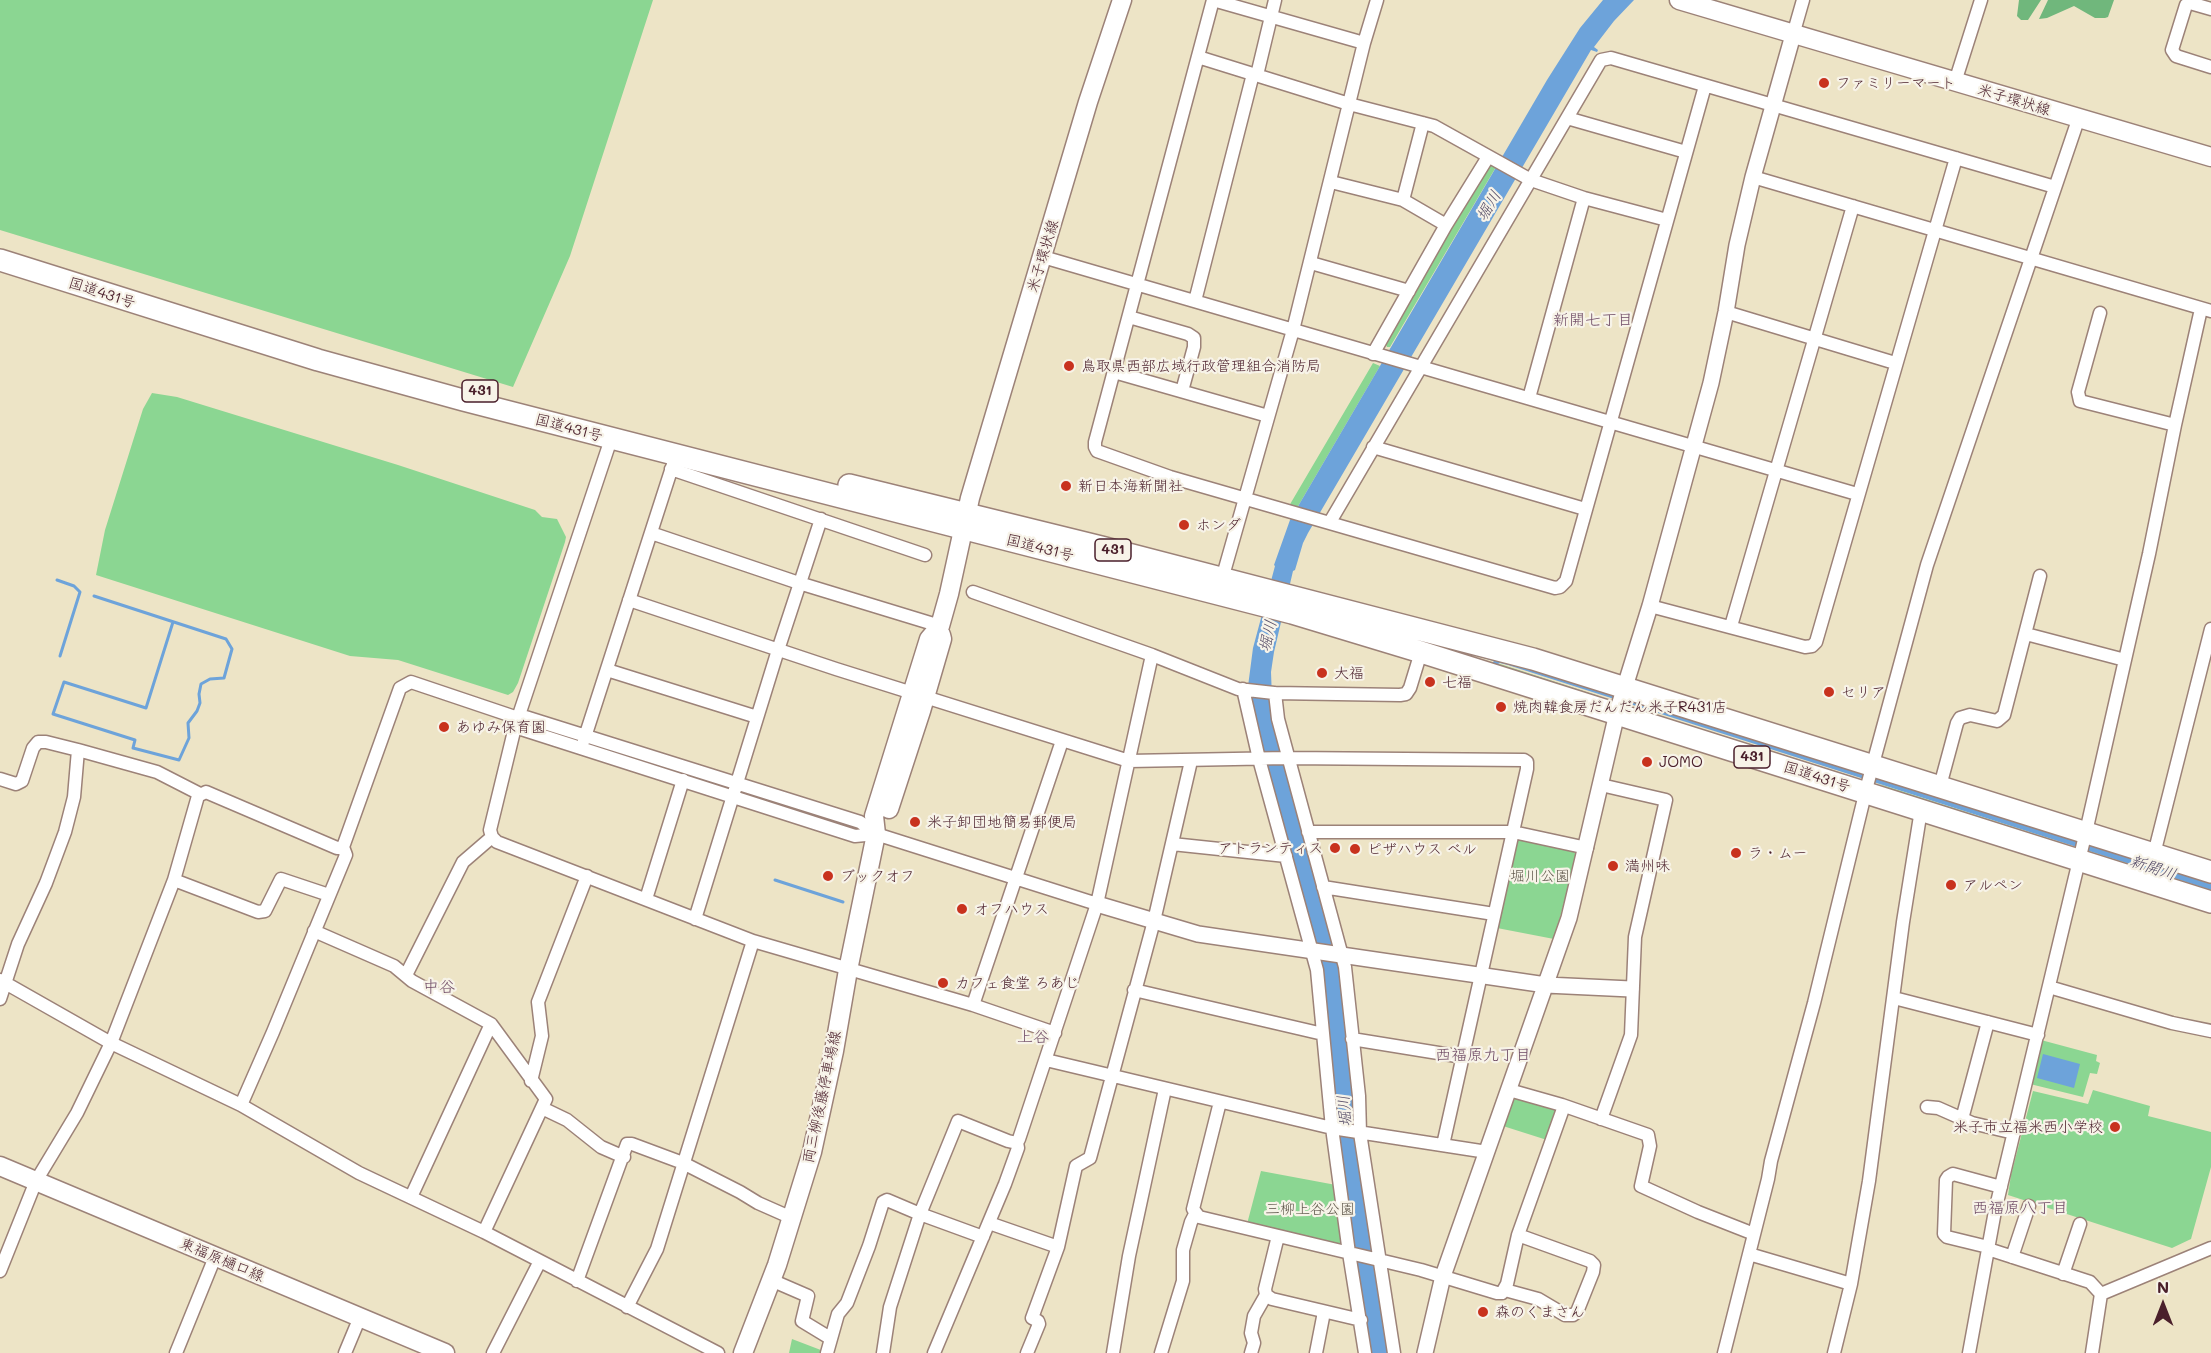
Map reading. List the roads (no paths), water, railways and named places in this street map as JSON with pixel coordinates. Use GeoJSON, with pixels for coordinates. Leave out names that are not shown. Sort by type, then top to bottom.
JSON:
{"type":"FeatureCollection","features":[{"type":"Feature","properties":{"kind":"highway","name":"国道431号"},"geometry":{"type":"LineString","coordinates":[[0,247],[322,348],[965,521],[1294,606],[1533,659],[2211,872]]}},
{"type":"Feature","properties":{"kind":"highway","name":"国道431号"},"geometry":{"type":"LineString","coordinates":[[0,260],[318,360],[611,439],[674,462],[965,521],[1222,579],[1258,596]]}},
{"type":"Feature","properties":{"kind":"highway","name":"国道431号"},"geometry":{"type":"LineString","coordinates":[[1294,606],[1421,652],[1866,790],[1921,810],[2079,858],[2211,902]]}},
{"type":"Feature","properties":{"kind":"main road","name":"米子環状線"},"geometry":{"type":"LineString","coordinates":[[965,521],[1088,102],[1122,0]]}},
{"type":"Feature","properties":{"kind":"main road","name":"米子環状線"},"geometry":{"type":"LineString","coordinates":[[1679,0],[2078,120],[2211,157]]}},
{"type":"Feature","properties":{"kind":"main road","name":"両三柳後藤停車場線"},"geometry":{"type":"LineString","coordinates":[[743,1353],[792,1218],[814,1141],[876,834],[874,816],[918,695],[929,639],[940,626],[965,521]]}},
{"type":"Feature","properties":{"kind":"main road","name":"東福原樋口線"},"geometry":{"type":"LineString","coordinates":[[0,1166],[445,1353]]}},
{"type":"Feature","properties":{"kind":"street"},"geometry":{"type":"LineString","coordinates":[[1364,43],[1213,0],[1095,442],[1097,451],[1170,477],[1555,588],[1560,587],[1566,581],[1704,86]]}},
{"type":"Feature","properties":{"kind":"street"},"geometry":{"type":"LineString","coordinates":[[1195,301],[1275,0]]}},
{"type":"Feature","properties":{"kind":"street"},"geometry":{"type":"LineString","coordinates":[[1222,579],[1311,263],[1364,43],[1377,0]]}},
{"type":"Feature","properties":{"kind":"street"},"geometry":{"type":"LineString","coordinates":[[1425,1353],[1443,1276],[1569,918],[1624,689],[1650,606],[1711,383],[1737,244],[1753,177],[1803,0]]}},
{"type":"Feature","properties":{"kind":"street"},"geometry":{"type":"LineString","coordinates":[[1955,82],[1981,0]]}},
{"type":"Feature","properties":{"kind":"street"},"geometry":{"type":"LineString","coordinates":[[2211,9],[2190,3],[2186,5],[2172,50],[2176,56],[2211,67]]}},
{"type":"Feature","properties":{"kind":"street"},"geometry":{"type":"LineString","coordinates":[[1198,57],[1349,104],[1434,126],[1526,178],[1584,198],[1666,220]]}},
{"type":"Feature","properties":{"kind":"street"},"geometry":{"type":"LineString","coordinates":[[1325,521],[1373,447],[1415,366],[1526,178],[1567,118],[1598,63],[1605,58],[2055,187]]}},
{"type":"Feature","properties":{"kind":"street"},"geometry":{"type":"LineString","coordinates":[[1567,118],[1686,152]]}},
{"type":"Feature","properties":{"kind":"street"},"geometry":{"type":"LineString","coordinates":[[1724,1353],[1866,790],[1927,565],[2078,120]]}},
{"type":"Feature","properties":{"kind":"street"},"geometry":{"type":"LineString","coordinates":[[1403,200],[1423,123]]}},
{"type":"Feature","properties":{"kind":"street"},"geometry":{"type":"LineString","coordinates":[[1650,606],[1731,626],[1805,648],[1816,642],[1956,158]]}},
{"type":"Feature","properties":{"kind":"street"},"geometry":{"type":"LineString","coordinates":[[1376,354],[1446,225],[1493,160]]}},
{"type":"Feature","properties":{"kind":"street"},"geometry":{"type":"LineString","coordinates":[[1753,177],[2206,310],[2175,425],[2125,660],[2001,1187],[1969,1353]]}},
{"type":"Feature","properties":{"kind":"street"},"geometry":{"type":"LineString","coordinates":[[1331,182],[1403,200],[1446,225]]}},
{"type":"Feature","properties":{"kind":"street"},"geometry":{"type":"LineString","coordinates":[[1528,398],[1584,198]]}},
{"type":"Feature","properties":{"kind":"street"},"geometry":{"type":"LineString","coordinates":[[1731,626],[1853,206]]}},
{"type":"Feature","properties":{"kind":"street"},"geometry":{"type":"LineString","coordinates":[[1043,257],[1857,494]]}},
{"type":"Feature","properties":{"kind":"street"},"geometry":{"type":"LineString","coordinates":[[1311,263],[1409,291]]}},
{"type":"Feature","properties":{"kind":"street"},"geometry":{"type":"LineString","coordinates":[[1726,312],[1895,363]]}},
{"type":"Feature","properties":{"kind":"street"},"geometry":{"type":"LineString","coordinates":[[2100,313],[2078,392],[2080,401],[2175,425]]}},
{"type":"Feature","properties":{"kind":"street"},"geometry":{"type":"LineString","coordinates":[[1129,316],[1194,338],[1194,347],[1182,391]]}},
{"type":"Feature","properties":{"kind":"street"},"geometry":{"type":"LineString","coordinates":[[1114,372],[1268,416]]}},
{"type":"Feature","properties":{"kind":"street"},"geometry":{"type":"LineString","coordinates":[[611,439],[517,720],[490,830],[492,837],[497,842],[753,941],[973,1005],[1055,1033]]}},
{"type":"Feature","properties":{"kind":"street"},"geometry":{"type":"LineString","coordinates":[[1373,447],[1585,509]]}},
{"type":"Feature","properties":{"kind":"street"},"geometry":{"type":"LineString","coordinates":[[584,741],[674,462],[821,519],[925,555]]}},
{"type":"Feature","properties":{"kind":"street"},"geometry":{"type":"LineString","coordinates":[[695,919],[777,650],[821,519]]}},
{"type":"Feature","properties":{"kind":"street"},"geometry":{"type":"LineString","coordinates":[[651,533],[799,583],[940,626]]}},
{"type":"Feature","properties":{"kind":"street"},"geometry":{"type":"LineString","coordinates":[[1940,786],[1960,718],[1970,715],[1997,721],[2004,715],[2040,576]]}},
{"type":"Feature","properties":{"kind":"street"},"geometry":{"type":"LineString","coordinates":[[973,592],[1244,689],[1274,693],[1403,695],[1410,688],[1421,652]]}},
{"type":"Feature","properties":{"kind":"street"},"geometry":{"type":"LineString","coordinates":[[629,600],[777,650],[1062,741],[1129,760],[1524,760],[1528,765],[1443,1145]]}},
{"type":"Feature","properties":{"kind":"street"},"geometry":{"type":"LineString","coordinates":[[2154,854],[2211,629]]}},
{"type":"Feature","properties":{"kind":"street"},"geometry":{"type":"LineString","coordinates":[[2026,634],[2125,660]]}},
{"type":"Feature","properties":{"kind":"street"},"geometry":{"type":"LineString","coordinates":[[934,1353],[1018,1148],[1017,1143],[1097,904],[1152,655]]}},
{"type":"Feature","properties":{"kind":"street"},"geometry":{"type":"LineString","coordinates":[[607,670],[757,717]]}},
{"type":"Feature","properties":{"kind":"street"},"geometry":{"type":"LineString","coordinates":[[241,1105],[345,855],[343,847],[400,688],[411,682],[517,720],[737,783],[860,822],[876,834],[1198,934],[1310,950],[1342,957],[1546,985],[1631,989]]}},
{"type":"Feature","properties":{"kind":"street"},"geometry":{"type":"LineString","coordinates":[[1244,689],[1259,759],[1317,970],[1332,1128],[1365,1353]]}},
{"type":"Feature","properties":{"kind":"street"},"geometry":{"type":"LineString","coordinates":[[1274,693],[1278,719],[1345,967],[1359,1096],[1360,1133],[1375,1259],[1394,1353]]}},
{"type":"Feature","properties":{"kind":"street"},"geometry":{"type":"LineString","coordinates":[[584,741],[683,780],[855,836],[876,834]]}},
{"type":"Feature","properties":{"kind":"street"},"geometry":{"type":"LineString","coordinates":[[973,1005],[1062,741]]}},
{"type":"Feature","properties":{"kind":"street"},"geometry":{"type":"LineString","coordinates":[[0,779],[16,784],[22,782],[33,748],[38,742],[46,742],[157,772],[200,794]]}},
{"type":"Feature","properties":{"kind":"street"},"geometry":{"type":"LineString","coordinates":[[0,999],[3,982],[46,883],[65,832],[74,797],[78,750]]}},
{"type":"Feature","properties":{"kind":"street"},"geometry":{"type":"LineString","coordinates":[[1027,1353],[1039,1324],[1032,1318],[1058,1247],[1076,1166],[1090,1158],[1154,921],[1191,761]]}},
{"type":"Feature","properties":{"kind":"street"},"geometry":{"type":"LineString","coordinates":[[646,899],[683,780]]}},
{"type":"Feature","properties":{"kind":"street"},"geometry":{"type":"LineString","coordinates":[[1600,1119],[1631,1035],[1631,989],[1635,937],[1666,800],[1601,784]]}},
{"type":"Feature","properties":{"kind":"street"},"geometry":{"type":"LineString","coordinates":[[0,1271],[36,1180],[78,1113],[111,1042],[174,880],[198,796],[206,792],[337,848],[343,847]]}},
{"type":"Feature","properties":{"kind":"street"},"geometry":{"type":"LineString","coordinates":[[1834,1353],[1851,1284],[1869,1181],[1921,810]]}},
{"type":"Feature","properties":{"kind":"street"},"geometry":{"type":"LineString","coordinates":[[1308,832],[1513,832],[1587,848]]}},
{"type":"Feature","properties":{"kind":"street"},"geometry":{"type":"LineString","coordinates":[[406,975],[463,862],[492,837]]}},
{"type":"Feature","properties":{"kind":"street"},"geometry":{"type":"LineString","coordinates":[[1172,844],[1286,856]]}},
{"type":"Feature","properties":{"kind":"street"},"geometry":{"type":"LineString","coordinates":[[531,1081],[542,1036],[538,1002],[587,876]]}},
{"type":"Feature","properties":{"kind":"street"},"geometry":{"type":"LineString","coordinates":[[174,880],[258,912],[266,911],[281,879],[329,895]]}},
{"type":"Feature","properties":{"kind":"street"},"geometry":{"type":"LineString","coordinates":[[1323,886],[1494,914]]}},
{"type":"Feature","properties":{"kind":"street"},"geometry":{"type":"LineString","coordinates":[[314,931],[394,966],[412,981],[491,1024],[546,1100],[484,1232]]}},
{"type":"Feature","properties":{"kind":"street"},"geometry":{"type":"LineString","coordinates":[[627,1307],[657,1249],[753,941]]}},
{"type":"Feature","properties":{"kind":"street"},"geometry":{"type":"LineString","coordinates":[[3,982],[111,1042],[241,1105],[359,1173],[484,1232],[718,1353]]}},
{"type":"Feature","properties":{"kind":"street"},"geometry":{"type":"LineString","coordinates":[[2049,987],[2172,1023],[2211,1031]]}},
{"type":"Feature","properties":{"kind":"street"},"geometry":{"type":"LineString","coordinates":[[1134,990],[1323,1034]]}},
{"type":"Feature","properties":{"kind":"street"},"geometry":{"type":"LineString","coordinates":[[1894,998],[2038,1035]]}},
{"type":"Feature","properties":{"kind":"street"},"geometry":{"type":"LineString","coordinates":[[1962,1119],[1988,1022]]}},
{"type":"Feature","properties":{"kind":"street"},"geometry":{"type":"LineString","coordinates":[[411,1197],[491,1024]]}},
{"type":"Feature","properties":{"kind":"street"},"geometry":{"type":"LineString","coordinates":[[1352,1039],[1463,1057]]}},
{"type":"Feature","properties":{"kind":"street"},"geometry":{"type":"LineString","coordinates":[[1046,1060],[1332,1128],[1487,1152]]}},
{"type":"Feature","properties":{"kind":"street"},"geometry":{"type":"LineString","coordinates":[[1113,1353],[1129,1256],[1165,1089]]}},
{"type":"Feature","properties":{"kind":"street"},"geometry":{"type":"LineString","coordinates":[[1509,1090],[1648,1135],[1650,1146],[1641,1184],[1644,1189],[1754,1234]]}},
{"type":"Feature","properties":{"kind":"street"},"geometry":{"type":"LineString","coordinates":[[1220,1102],[1193,1209],[1199,1217],[1443,1276],[1497,1293],[1505,1290],[1538,1299],[1565,1315],[1573,1315],[1594,1265],[1590,1261],[1518,1235]]}},
{"type":"Feature","properties":{"kind":"street"},"geometry":{"type":"LineString","coordinates":[[1505,1290],[1518,1235],[1564,1106]]}},
{"type":"Feature","properties":{"kind":"street"},"geometry":{"type":"LineString","coordinates":[[1928,1107],[1938,1108],[1972,1124],[2014,1133]]}},
{"type":"Feature","properties":{"kind":"street"},"geometry":{"type":"LineString","coordinates":[[542,1108],[567,1120],[601,1147],[624,1157]]}},
{"type":"Feature","properties":{"kind":"street"},"geometry":{"type":"LineString","coordinates":[[883,1353],[890,1307],[920,1214],[958,1121],[1017,1143]]}},
{"type":"Feature","properties":{"kind":"street"},"geometry":{"type":"LineString","coordinates":[[577,1281],[627,1144],[683,1163],[740,1191],[758,1203],[792,1218]]}},
{"type":"Feature","properties":{"kind":"street"},"geometry":{"type":"LineString","coordinates":[[2001,1187],[1953,1174],[1948,1177],[1944,1234],[1947,1237],[1988,1248],[2090,1282],[2101,1294]]}},
{"type":"Feature","properties":{"kind":"street"},"geometry":{"type":"LineString","coordinates":[[827,1353],[838,1314],[847,1304],[866,1256],[881,1204],[887,1200],[983,1238]]}},
{"type":"Feature","properties":{"kind":"street"},"geometry":{"type":"LineString","coordinates":[[2012,1257],[2029,1206]]}},
{"type":"Feature","properties":{"kind":"street"},"geometry":{"type":"LineString","coordinates":[[1161,1353],[1183,1281],[1183,1250],[1195,1214]]}},
{"type":"Feature","properties":{"kind":"street"},"geometry":{"type":"LineString","coordinates":[[989,1223],[1058,1247]]}},
{"type":"Feature","properties":{"kind":"street"},"geometry":{"type":"LineString","coordinates":[[2063,1274],[2080,1224]]}},
{"type":"Feature","properties":{"kind":"street"},"geometry":{"type":"LineString","coordinates":[[1251,1353],[1254,1342],[1251,1333],[1254,1316],[1266,1295],[1265,1289],[1278,1236]]}},
{"type":"Feature","properties":{"kind":"street"},"geometry":{"type":"LineString","coordinates":[[2101,1294],[2211,1248]]}},
{"type":"Feature","properties":{"kind":"street"},"geometry":{"type":"LineString","coordinates":[[1749,1254],[1851,1284]]}},
{"type":"Feature","properties":{"kind":"street"},"geometry":{"type":"LineString","coordinates":[[176,1353],[215,1257]]}},
{"type":"Feature","properties":{"kind":"street"},"geometry":{"type":"LineString","coordinates":[[493,1353],[540,1261]]}},
{"type":"Feature","properties":{"kind":"street"},"geometry":{"type":"LineString","coordinates":[[771,1280],[808,1296],[802,1321],[830,1338]]}},
{"type":"Feature","properties":{"kind":"street"},"geometry":{"type":"LineString","coordinates":[[2092,1353],[2101,1294]]}},
{"type":"Feature","properties":{"kind":"street"},"geometry":{"type":"LineString","coordinates":[[1266,1295],[1272,1299],[1361,1320]]}},
{"type":"Feature","properties":{"kind":"street"},"geometry":{"type":"LineString","coordinates":[[1316,1353],[1324,1312]]}},
{"type":"Feature","properties":{"kind":"street"},"geometry":{"type":"LineString","coordinates":[[345,1353],[360,1317]]}},
{"type":"Feature","properties":{"kind":"water","name":"堀川"},"geometry":{"type":"Polygon","coordinates":[[[1603,0],[1634,0],[1594,47],[1598,50],[1597,52],[1591,50],[1308,533],[1293,571],[1274,652],[1271,672],[1272,699],[1341,966],[1389,1353],[1370,1353],[1335,1116],[1323,966],[1318,963],[1247,694],[1253,648],[1274,565],[1290,520],[1547,80],[1580,28],[1603,0]]]}},
{"type":"Feature","properties":{"kind":"water","name":"新開川"},"geometry":{"type":"Polygon","coordinates":[[[1444,647],[1510,663],[2092,846],[2211,884],[2211,890],[1508,665],[1500,663],[1492,667],[1490,665],[1494,661],[1444,647]]]}},
{"type":"Feature","properties":{"kind":"water"},"geometry":{"type":"Polygon","coordinates":[[[2043,1054],[2080,1064],[2074,1088],[2037,1078],[2043,1054]]]}},
{"type":"Feature","properties":{"kind":"waterway"},"geometry":{"type":"LineString","coordinates":[[57,580],[74,586],[80,592],[60,656]]}},
{"type":"Feature","properties":{"kind":"waterway"},"geometry":{"type":"LineString","coordinates":[[94,596],[226,639],[232,649],[224,678],[210,679],[201,684],[200,703],[188,723],[189,738],[179,760],[133,748],[135,740],[53,714],[64,682],[146,708],[173,622]]}},
{"type":"Feature","properties":{"kind":"waterway"},"geometry":{"type":"LineString","coordinates":[[775,880],[843,902]]}},
{"type":"Feature","properties":{"kind":"place","name":"ファミリーマート"},"geometry":{"type":"Point","coordinates":[1824,83]}},
{"type":"Feature","properties":{"kind":"place","name":"鳥取県西部広域行政管理組合消防局"},"geometry":{"type":"Point","coordinates":[1069,366]}},
{"type":"Feature","properties":{"kind":"place","name":"新日本海新聞社"},"geometry":{"type":"Point","coordinates":[1066,486]}},
{"type":"Feature","properties":{"kind":"place","name":"ホンダ"},"geometry":{"type":"Point","coordinates":[1184,525]}},
{"type":"Feature","properties":{"kind":"place","name":"大福"},"geometry":{"type":"Point","coordinates":[1322,673]}},
{"type":"Feature","properties":{"kind":"place","name":"七福"},"geometry":{"type":"Point","coordinates":[1430,682]}},
{"type":"Feature","properties":{"kind":"place","name":"セリア"},"geometry":{"type":"Point","coordinates":[1829,692]}},
{"type":"Feature","properties":{"kind":"place","name":"焼肉韓食房だんだん米子R431店"},"geometry":{"type":"Point","coordinates":[1501,707]}},
{"type":"Feature","properties":{"kind":"place","name":"あゆみ保育園"},"geometry":{"type":"Point","coordinates":[444,727]}},
{"type":"Feature","properties":{"kind":"place","name":"JOMO"},"geometry":{"type":"Point","coordinates":[1647,762]}},
{"type":"Feature","properties":{"kind":"place","name":"米子卸団地簡易郵便局"},"geometry":{"type":"Point","coordinates":[915,822]}},
{"type":"Feature","properties":{"kind":"place","name":"アトランティス"},"geometry":{"type":"Point","coordinates":[1335,848]}},
{"type":"Feature","properties":{"kind":"place","name":"ピザハウス ベル"},"geometry":{"type":"Point","coordinates":[1355,849]}},
{"type":"Feature","properties":{"kind":"place","name":"ラ・ムー"},"geometry":{"type":"Point","coordinates":[1736,853]}},
{"type":"Feature","properties":{"kind":"place","name":"満州味"},"geometry":{"type":"Point","coordinates":[1613,866]}},
{"type":"Feature","properties":{"kind":"place","name":"ブックオフ"},"geometry":{"type":"Point","coordinates":[828,876]}},
{"type":"Feature","properties":{"kind":"place","name":"アルペン"},"geometry":{"type":"Point","coordinates":[1951,885]}},
{"type":"Feature","properties":{"kind":"place","name":"オフハウス"},"geometry":{"type":"Point","coordinates":[962,909]}},
{"type":"Feature","properties":{"kind":"place","name":"カフェ食堂 ろあじ"},"geometry":{"type":"Point","coordinates":[943,983]}},
{"type":"Feature","properties":{"kind":"place","name":"米子市立福米西小学校"},"geometry":{"type":"Point","coordinates":[2115,1127]}},
{"type":"Feature","properties":{"kind":"place","name":"森のくまさん"},"geometry":{"type":"Point","coordinates":[1483,1312]}},
{"type":"Feature","properties":{"kind":"district","name":"新開七丁目"},"geometry":{"type":"Point","coordinates":[1593,320]}},
{"type":"Feature","properties":{"kind":"district","name":"中谷"},"geometry":{"type":"Point","coordinates":[439,987]}},
{"type":"Feature","properties":{"kind":"district","name":"上谷"},"geometry":{"type":"Point","coordinates":[1033,1037]}},
{"type":"Feature","properties":{"kind":"district","name":"西福原九丁目"},"geometry":{"type":"Point","coordinates":[1483,1055]}},
{"type":"Feature","properties":{"kind":"district","name":"西福原八丁目"},"geometry":{"type":"Point","coordinates":[2020,1208]}},
{"type":"Feature","properties":{"kind":"park label","name":"堀川公園"},"geometry":{"type":"Point","coordinates":[1540,876]}},
{"type":"Feature","properties":{"kind":"park label","name":"三柳上谷公園"},"geometry":{"type":"Point","coordinates":[1310,1209]}}]}
